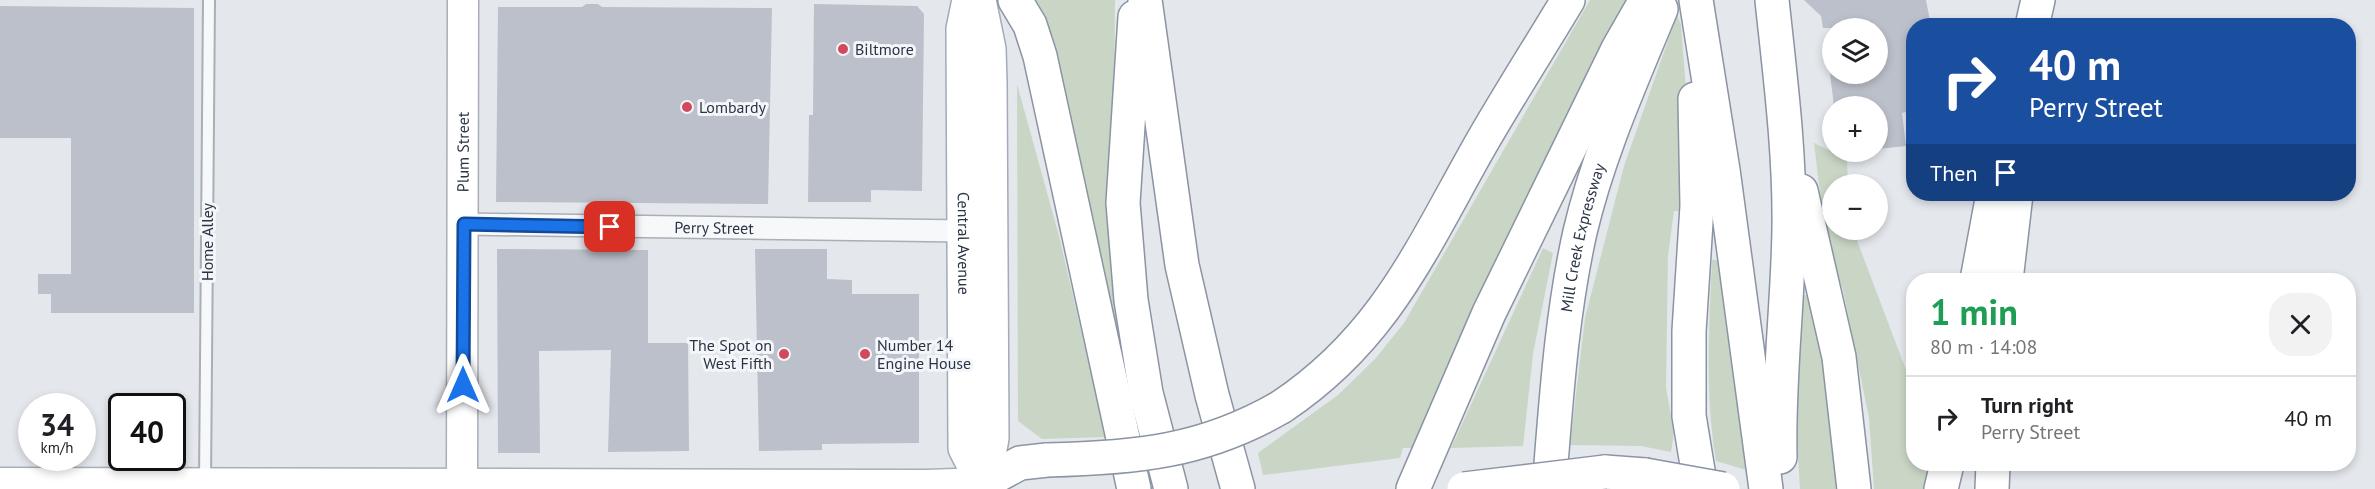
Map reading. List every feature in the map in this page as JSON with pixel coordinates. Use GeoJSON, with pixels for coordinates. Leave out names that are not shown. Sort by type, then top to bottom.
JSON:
{"type":"FeatureCollection","features":[{"type":"Feature","properties":{"kind":"main road","name":"Central Avenue"},"geometry":{"type":"LineString","coordinates":[[969,0],[963,28],[965,448],[983,486]]}},
{"type":"Feature","properties":{"kind":"main road","name":"Central Avenue"},"geometry":{"type":"LineString","coordinates":[[979,0],[989,48],[990,71],[992,438],[983,486]]}},
{"type":"Feature","properties":{"kind":"main road"},"geometry":{"type":"LineString","coordinates":[[1015,0],[1030,25],[1040,56],[1134,489]]}},
{"type":"Feature","properties":{"kind":"main road"},"geometry":{"type":"LineString","coordinates":[[1137,0],[1123,203],[1131,300],[1146,393],[1171,489]]}},
{"type":"Feature","properties":{"kind":"main road"},"geometry":{"type":"LineString","coordinates":[[1145,0],[1182,265],[1212,395],[1238,489]]}},
{"type":"Feature","properties":{"kind":"main road"},"geometry":{"type":"LineString","coordinates":[[983,486],[1020,463],[1121,458],[1176,450],[1235,431],[1281,407],[1328,374],[1378,320],[1410,269],[1515,84],[1568,0]]}},
{"type":"Feature","properties":{"kind":"main road"},"geometry":{"type":"LineString","coordinates":[[1413,489],[1489,314],[1618,49],[1646,0]]}},
{"type":"Feature","properties":{"kind":"main road","name":"Mill Creek Expressway"},"geometry":{"type":"LineString","coordinates":[[1549,489],[1563,324],[1581,230],[1611,134],[1665,0]]}},
{"type":"Feature","properties":{"kind":"main road"},"geometry":{"type":"LineString","coordinates":[[1696,0],[1697,206],[1689,331],[1689,416],[1701,489]]}},
{"type":"Feature","properties":{"kind":"main road"},"geometry":{"type":"LineString","coordinates":[[1696,0],[1723,170],[1766,489]]}},
{"type":"Feature","properties":{"kind":"main road"},"geometry":{"type":"LineString","coordinates":[[1772,0],[1788,149],[1789,229],[1780,362],[1781,489]]}},
{"type":"Feature","properties":{"kind":"main road"},"geometry":{"type":"LineString","coordinates":[[2034,18],[2039,0]]}},
{"type":"Feature","properties":{"kind":"main road"},"geometry":{"type":"LineString","coordinates":[[2038,18],[2039,0]]}},
{"type":"Feature","properties":{"kind":"main road"},"geometry":{"type":"LineString","coordinates":[[1788,149],[1806,211],[1839,357],[1854,489]]}},
{"type":"Feature","properties":{"kind":"main road"},"geometry":{"type":"LineString","coordinates":[[1978,273],[1992,201]]}},
{"type":"Feature","properties":{"kind":"main road"},"geometry":{"type":"LineString","coordinates":[[2007,273],[2015,201]]}},
{"type":"Feature","properties":{"kind":"main road"},"geometry":{"type":"LineString","coordinates":[[1941,489],[1945,471]]}},
{"type":"Feature","properties":{"kind":"main road"},"geometry":{"type":"LineString","coordinates":[[1992,489],[1993,471]]}},
{"type":"Feature","properties":{"kind":"main road"},"geometry":{"type":"LineString","coordinates":[[1464,489],[1605,472],[1645,475],[1723,489]]}},
{"type":"Feature","properties":{"kind":"main road"},"geometry":{"type":"LineString","coordinates":[[983,486],[1018,489]]}},
{"type":"Feature","properties":{"kind":"street","name":"Plum Street"},"geometry":{"type":"LineString","coordinates":[[462,484],[463,0]]}},
{"type":"Feature","properties":{"kind":"street","name":"Perry Street"},"geometry":{"type":"LineString","coordinates":[[464,224],[965,231]]}},
{"type":"Feature","properties":{"kind":"street"},"geometry":{"type":"LineString","coordinates":[[0,483],[983,486]]}},
{"type":"Feature","properties":{"kind":"lane","name":"Home Alley"},"geometry":{"type":"LineString","coordinates":[[205,483],[209,0]]}},
{"type":"Feature","properties":{"kind":"green space"},"geometry":{"type":"Polygon","coordinates":[[[1036,0],[1115,0],[1116,231],[1124,369],[1055,44],[1036,0]]]}},
{"type":"Feature","properties":{"kind":"green space"},"geometry":{"type":"Polygon","coordinates":[[[1590,0],[1626,0],[1461,334],[1412,448],[1403,448],[1400,458],[1263,475],[1258,453],[1338,395],[1375,359],[1404,323],[1590,0]]]}},
{"type":"Feature","properties":{"kind":"green space"},"geometry":{"type":"Polygon","coordinates":[[[1677,15],[1681,25],[1688,115],[1686,211],[1674,211],[1668,255],[1666,388],[1674,432],[1671,452],[1641,446],[1570,445],[1585,318],[1624,166],[1677,15]]]}},
{"type":"Feature","properties":{"kind":"green space"},"geometry":{"type":"Polygon","coordinates":[[[1017,84],[1059,236],[1106,437],[1042,439],[1018,421],[1017,84]]]}},
{"type":"Feature","properties":{"kind":"green space"},"geometry":{"type":"Polygon","coordinates":[[[1814,143],[1822,147],[1822,162],[1847,162],[1848,174],[1822,174],[1822,209],[1814,143]]]}},
{"type":"Feature","properties":{"kind":"green space"},"geometry":{"type":"Polygon","coordinates":[[[1827,240],[1857,240],[1906,370],[1906,471],[1930,471],[1926,489],[1874,489],[1869,418],[1843,290],[1827,240]]]}},
{"type":"Feature","properties":{"kind":"green space"},"geometry":{"type":"Polygon","coordinates":[[[1543,248],[1553,253],[1533,354],[1523,446],[1451,448],[1543,248]]]}},
{"type":"Feature","properties":{"kind":"green space"},"geometry":{"type":"Polygon","coordinates":[[[1712,260],[1726,260],[1753,472],[1716,461],[1709,387],[1712,260]]]}},
{"type":"Feature","properties":{"kind":"green space"},"geometry":{"type":"Polygon","coordinates":[[[1801,295],[1809,295],[1834,388],[1844,489],[1800,489],[1795,407],[1801,295]]]}},
{"type":"Feature","properties":{"kind":"building"},"geometry":{"type":"Polygon","coordinates":[[[1804,0],[1926,0],[1929,18],[1906,18],[1906,112],[1902,113],[1906,146],[1888,148],[1888,96],[1833,96],[1831,84],[1888,84],[1888,18],[1822,18],[1822,22],[1821,16],[1804,0]]]}},
{"type":"Feature","properties":{"kind":"building"},"geometry":{"type":"Polygon","coordinates":[[[586,4],[598,4],[602,7],[772,8],[768,204],[496,202],[498,7],[582,7],[586,4]]]}},
{"type":"Feature","properties":{"kind":"building"},"geometry":{"type":"Polygon","coordinates":[[[814,4],[917,6],[924,14],[922,191],[871,190],[871,202],[808,202],[809,115],[813,115],[814,4]]]}},
{"type":"Feature","properties":{"kind":"building"},"geometry":{"type":"Polygon","coordinates":[[[0,6],[194,8],[194,313],[51,313],[51,294],[38,294],[38,274],[71,274],[71,138],[0,138],[0,6]]]}},
{"type":"Feature","properties":{"kind":"building"},"geometry":{"type":"Polygon","coordinates":[[[497,249],[648,250],[648,343],[688,343],[689,451],[608,452],[611,350],[539,351],[540,453],[498,453],[497,249]]]}},
{"type":"Feature","properties":{"kind":"building"},"geometry":{"type":"Polygon","coordinates":[[[755,249],[827,249],[827,279],[852,280],[852,294],[919,294],[919,443],[822,444],[822,450],[759,451],[755,249]]]}},
{"type":"Feature","properties":{"kind":"place","name":"Biltmore"},"geometry":{"type":"Point","coordinates":[843,49]}},
{"type":"Feature","properties":{"kind":"place","name":"Lombardy"},"geometry":{"type":"Point","coordinates":[687,107]}},
{"type":"Feature","properties":{"kind":"place","name":"The Spot on West Fifth"},"geometry":{"type":"Point","coordinates":[784,354]}},
{"type":"Feature","properties":{"kind":"place","name":"Number 14 Engine House"},"geometry":{"type":"Point","coordinates":[865,354]}},
{"type":"Feature","properties":{"kind":"route"},"geometry":{"type":"LineString","coordinates":[[463,385],[464,224],[610,227]]}}]}
